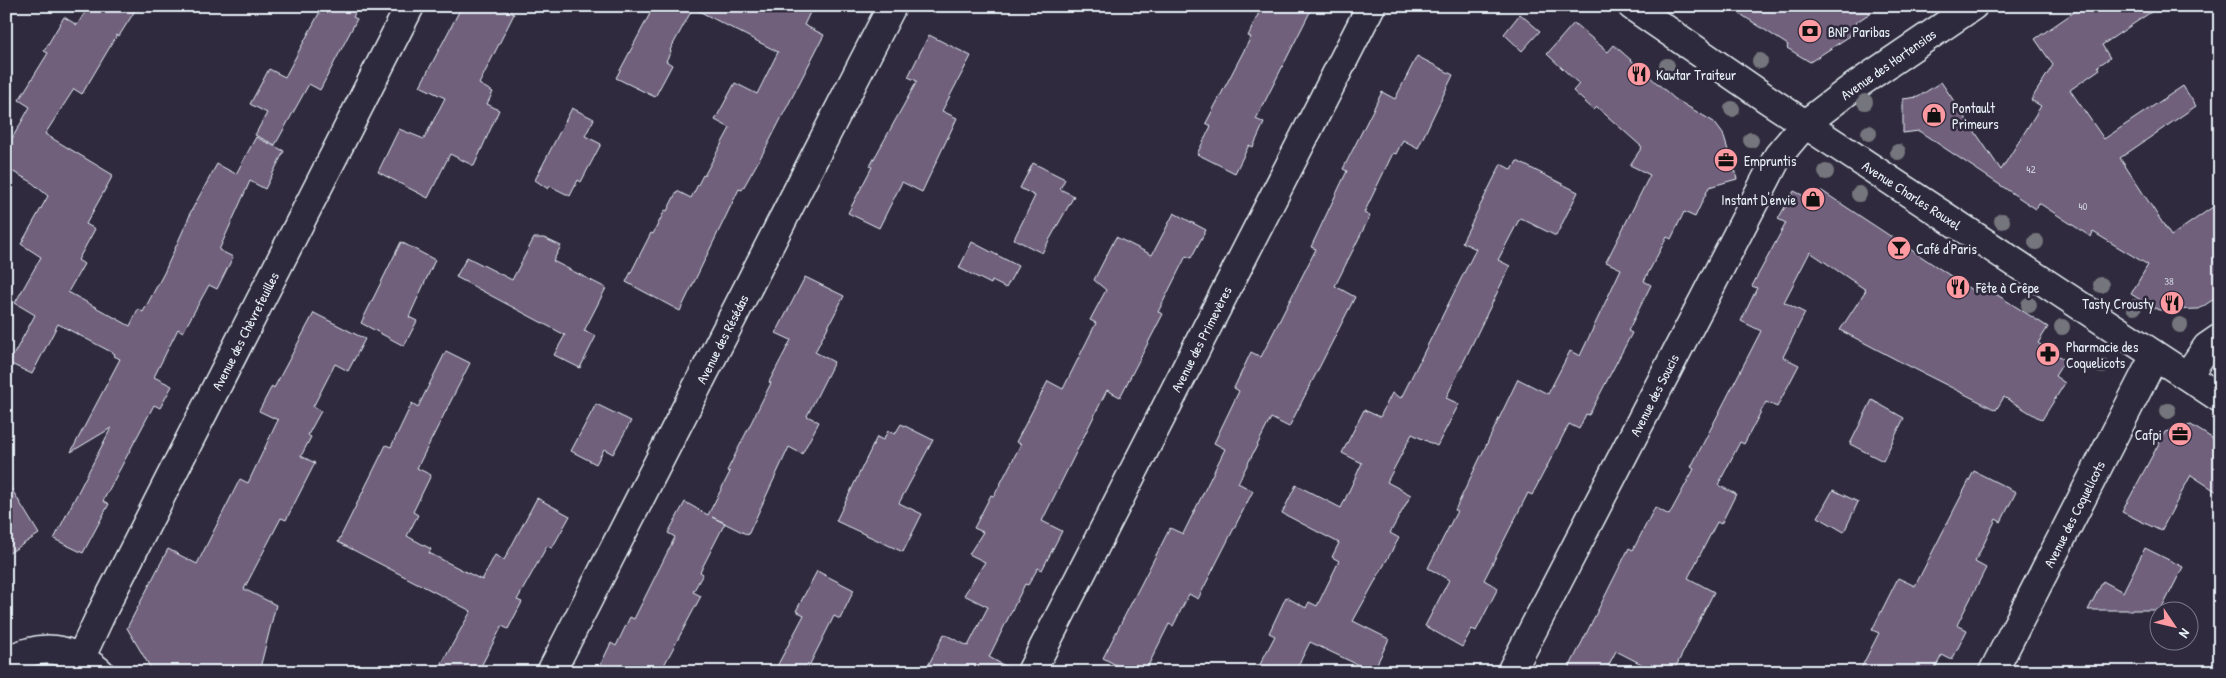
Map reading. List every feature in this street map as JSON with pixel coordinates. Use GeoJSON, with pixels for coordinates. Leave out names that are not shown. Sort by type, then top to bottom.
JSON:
{"type":"FeatureCollection","features":[{"type":"Feature","properties":{"kind":"street","name":"Avenue des Chèvrefeuilles"},"geometry":{"type":"LineString","coordinates":[[91,664],[102,612],[410,6]]}},
{"type":"Feature","properties":{"kind":"street","name":"Avenue des Résédas"},"geometry":{"type":"LineString","coordinates":[[551,672],[892,6]]}},
{"type":"Feature","properties":{"kind":"street","name":"Avenue des Primevères"},"geometry":{"type":"LineString","coordinates":[[1031,672],[1371,6]]}},
{"type":"Feature","properties":{"kind":"street","name":"Avenue Charles Rouxel"},"geometry":{"type":"LineString","coordinates":[[1632,6],[1805,124],[2220,398]]}},
{"type":"Feature","properties":{"kind":"street","name":"Avenue des Hortensias"},"geometry":{"type":"LineString","coordinates":[[1805,124],[1848,91],[1973,6]]}},
{"type":"Feature","properties":{"kind":"street","name":"Avenue des Soucis"},"geometry":{"type":"LineString","coordinates":[[1511,672],[1778,156],[1805,124]]}},
{"type":"Feature","properties":{"kind":"street"},"geometry":{"type":"LineString","coordinates":[[2187,376],[2207,347],[2220,338]]}},
{"type":"Feature","properties":{"kind":"street","name":"Avenue des Coquelicots"},"geometry":{"type":"LineString","coordinates":[[1993,672],[2148,369],[2157,356]]}},
{"type":"Feature","properties":{"kind":"street"},"geometry":{"type":"LineString","coordinates":[[6,661],[24,653],[43,649],[62,651],[91,664]]}},
{"type":"Feature","properties":{"kind":"building"},"geometry":{"type":"Polygon","coordinates":[[[89,6],[138,6],[119,36],[117,35],[82,94],[74,89],[45,134],[113,175],[86,224],[95,229],[78,260],[84,264],[68,292],[130,326],[138,309],[143,312],[164,273],[189,215],[217,164],[236,174],[256,137],[284,151],[265,189],[250,181],[219,250],[233,257],[217,289],[209,285],[183,332],[178,329],[154,377],[172,386],[160,408],[154,405],[103,501],[109,504],[83,553],[54,539],[111,428],[71,452],[120,359],[114,356],[115,354],[58,324],[32,374],[9,363],[35,315],[15,303],[41,257],[21,244],[48,196],[30,181],[6,168],[6,149],[30,107],[19,100],[48,53],[44,51],[64,17],[77,25],[89,6]]]}},
{"type":"Feature","properties":{"kind":"building"},"geometry":{"type":"Polygon","coordinates":[[[323,6],[359,6],[353,17],[357,19],[320,90],[309,84],[275,145],[255,135],[267,113],[250,104],[269,69],[285,77],[323,6]]]}},
{"type":"Feature","properties":{"kind":"building"},"geometry":{"type":"Polygon","coordinates":[[[462,6],[498,6],[514,14],[479,84],[493,92],[487,104],[499,110],[474,166],[450,154],[428,198],[378,172],[399,129],[424,139],[445,98],[420,86],[462,6]]]}},
{"type":"Feature","properties":{"kind":"building"},"geometry":{"type":"Polygon","coordinates":[[[654,6],[813,6],[804,25],[824,35],[767,146],[742,190],[739,189],[680,311],[626,282],[651,233],[653,234],[677,191],[691,198],[704,176],[730,128],[715,120],[735,83],[757,94],[778,52],[693,8],[670,50],[666,61],[672,65],[655,97],[616,78],[654,6]]]}},
{"type":"Feature","properties":{"kind":"building"},"geometry":{"type":"Polygon","coordinates":[[[1262,6],[1313,6],[1256,119],[1264,123],[1253,147],[1249,145],[1235,173],[1197,154],[1211,126],[1206,123],[1251,37],[1248,36],[1262,6]]]}},
{"type":"Feature","properties":{"kind":"building","name":"BNP Paribas"},"geometry":{"type":"Polygon","coordinates":[[[1728,6],[1881,6],[1855,23],[1859,28],[1850,36],[1810,62],[1787,48],[1788,45],[1728,6]]]}},
{"type":"Feature","properties":{"kind":"building"},"geometry":{"type":"Polygon","coordinates":[[[2083,6],[2160,6],[2102,45],[2110,58],[2098,66],[2100,69],[2070,90],[2104,139],[2183,86],[2196,106],[2120,158],[2171,236],[2220,202],[2220,295],[2199,309],[2159,310],[2152,307],[2131,294],[2148,265],[2093,232],[2091,237],[2039,203],[2036,209],[1919,131],[1903,133],[1903,99],[1918,97],[1941,82],[2001,170],[2041,106],[2031,100],[2053,65],[2035,39],[2083,6]]]}},
{"type":"Feature","properties":{"kind":"building"},"geometry":{"type":"Polygon","coordinates":[[[1520,14],[1540,31],[1522,51],[1504,34],[1520,14]]]}},
{"type":"Feature","properties":{"kind":"building"},"geometry":{"type":"Polygon","coordinates":[[[1574,23],[1608,52],[1614,45],[1675,99],[1714,122],[1723,134],[1737,179],[1709,187],[1695,217],[1684,212],[1671,239],[1667,237],[1644,281],[1651,285],[1628,331],[1632,333],[1589,415],[1586,414],[1579,429],[1569,424],[1532,495],[1528,493],[1484,580],[1498,588],[1476,631],[1472,629],[1462,647],[1425,626],[1449,580],[1428,568],[1457,511],[1455,510],[1518,379],[1548,394],[1570,351],[1580,356],[1621,269],[1606,262],[1650,175],[1630,165],[1642,147],[1597,107],[1594,110],[1573,91],[1579,84],[1547,54],[1574,23]]]}},
{"type":"Feature","properties":{"kind":"building"},"geometry":{"type":"Polygon","coordinates":[[[929,35],[971,56],[942,111],[957,118],[922,192],[902,182],[879,228],[848,213],[872,167],[870,166],[917,81],[908,77],[929,35]]]}},
{"type":"Feature","properties":{"kind":"building"},"geometry":{"type":"Polygon","coordinates":[[[1417,56],[1453,75],[1418,148],[1403,140],[1396,154],[1393,153],[1364,213],[1370,216],[1335,286],[1355,297],[1289,427],[1271,418],[1238,483],[1253,491],[1198,599],[1189,594],[1173,626],[1169,624],[1145,672],[1129,672],[1103,658],[1170,528],[1183,534],[1225,449],[1214,443],[1239,391],[1234,388],[1251,352],[1261,357],[1316,249],[1311,247],[1347,171],[1343,169],[1382,92],[1395,99],[1417,56]]]}},
{"type":"Feature","properties":{"kind":"building"},"geometry":{"type":"Polygon","coordinates":[[[572,108],[594,119],[585,136],[601,144],[581,182],[578,180],[570,196],[550,186],[548,189],[535,180],[572,108]]]}},
{"type":"Feature","properties":{"kind":"building"},"geometry":{"type":"Polygon","coordinates":[[[1517,161],[1578,192],[1556,236],[1520,218],[1498,260],[1510,266],[1446,398],[1459,404],[1437,446],[1412,434],[1387,482],[1411,495],[1390,533],[1399,538],[1353,621],[1389,639],[1373,672],[1310,642],[1295,672],[1256,672],[1275,636],[1269,633],[1286,597],[1306,608],[1309,602],[1317,606],[1339,561],[1332,557],[1339,543],[1282,513],[1296,485],[1341,508],[1362,463],[1342,453],[1364,410],[1380,417],[1392,393],[1401,398],[1476,249],[1462,242],[1501,164],[1512,170],[1517,161]]]}},
{"type":"Feature","properties":{"kind":"building"},"geometry":{"type":"Polygon","coordinates":[[[1033,163],[1065,179],[1060,189],[1074,196],[1042,253],[1014,239],[1035,196],[1020,188],[1033,163]]]}},
{"type":"Feature","properties":{"kind":"building"},"geometry":{"type":"Polygon","coordinates":[[[1794,191],[1804,196],[1822,191],[1975,292],[1980,284],[2048,327],[2038,343],[2065,360],[2055,376],[2065,383],[2042,420],[2004,397],[1996,410],[1897,360],[1840,330],[1866,290],[1810,252],[1784,302],[1805,313],[1783,357],[1799,365],[1777,407],[1766,402],[1744,444],[1740,442],[1718,485],[1736,494],[1721,524],[1717,522],[1688,578],[1714,592],[1673,672],[1657,672],[1616,651],[1605,672],[1567,672],[1629,548],[1633,550],[1655,507],[1669,515],[1694,469],[1691,467],[1761,331],[1741,321],[1757,288],[1752,286],[1786,223],[1778,219],[1794,191]]]}},
{"type":"Feature","properties":{"kind":"building"},"geometry":{"type":"Polygon","coordinates":[[[1174,213],[1206,230],[1191,258],[1186,256],[1158,312],[1163,314],[1120,397],[1107,390],[1042,521],[1062,531],[1042,570],[1038,568],[1028,585],[1025,584],[989,657],[1016,672],[925,672],[944,634],[968,646],[988,607],[964,595],[985,562],[969,554],[983,532],[974,528],[991,495],[994,496],[1021,444],[1016,442],[1048,381],[1063,389],[1096,323],[1090,320],[1106,290],[1094,280],[1116,237],[1152,255],[1174,213]]]}},
{"type":"Feature","properties":{"kind":"building"},"geometry":{"type":"Polygon","coordinates":[[[534,238],[544,238],[561,246],[553,261],[606,288],[584,331],[596,336],[580,368],[554,355],[565,335],[456,277],[467,257],[512,280],[534,238]]]}},
{"type":"Feature","properties":{"kind":"building"},"geometry":{"type":"Polygon","coordinates":[[[401,242],[435,260],[409,317],[417,321],[404,346],[361,323],[401,242]]]}},
{"type":"Feature","properties":{"kind":"building"},"geometry":{"type":"Polygon","coordinates":[[[972,242],[1018,266],[1006,288],[992,281],[991,284],[959,268],[972,242]]]}},
{"type":"Feature","properties":{"kind":"building"},"geometry":{"type":"Polygon","coordinates":[[[805,277],[844,296],[815,352],[834,362],[807,416],[819,422],[802,454],[789,447],[748,535],[725,523],[700,572],[703,574],[693,592],[701,596],[662,669],[668,672],[597,672],[611,643],[616,646],[630,617],[634,619],[675,537],[668,533],[685,502],[708,515],[730,472],[727,471],[771,383],[769,382],[791,340],[776,333],[805,277]]]}},
{"type":"Feature","properties":{"kind":"building"},"geometry":{"type":"Polygon","coordinates":[[[314,313],[365,339],[348,371],[335,364],[313,407],[321,411],[308,435],[311,437],[301,456],[315,463],[286,520],[281,518],[244,589],[276,605],[259,672],[153,672],[127,628],[168,549],[197,564],[240,479],[248,483],[278,420],[259,411],[272,386],[274,388],[314,313]]]}},
{"type":"Feature","properties":{"kind":"building"},"geometry":{"type":"Polygon","coordinates":[[[446,351],[470,363],[417,468],[431,475],[413,512],[418,515],[407,536],[431,549],[429,553],[482,580],[495,555],[504,560],[537,498],[570,516],[552,548],[547,546],[517,600],[522,602],[508,629],[502,626],[478,672],[437,672],[471,611],[338,542],[386,445],[391,447],[412,403],[418,407],[446,351]]]}},
{"type":"Feature","properties":{"kind":"building"},"geometry":{"type":"Polygon","coordinates":[[[1872,400],[1904,418],[1883,461],[1850,444],[1872,400]]]}},
{"type":"Feature","properties":{"kind":"building"},"geometry":{"type":"Polygon","coordinates":[[[596,404],[631,421],[613,454],[604,449],[596,464],[571,451],[596,404]]]}},
{"type":"Feature","properties":{"kind":"building"},"geometry":{"type":"Polygon","coordinates":[[[901,424],[933,440],[899,503],[922,514],[903,552],[836,521],[877,437],[883,440],[888,431],[895,434],[901,424]]]}},
{"type":"Feature","properties":{"kind":"building"},"geometry":{"type":"Polygon","coordinates":[[[2191,425],[2220,443],[2220,494],[2191,475],[2161,531],[2122,512],[2165,432],[2191,425]]]}},
{"type":"Feature","properties":{"kind":"building"},"geometry":{"type":"Polygon","coordinates":[[[1974,471],[2016,492],[2001,522],[1996,519],[1975,562],[1986,568],[1957,625],[1967,630],[1952,660],[1942,655],[1933,672],[1859,672],[1879,633],[1872,630],[1898,578],[1915,586],[1974,471]]]}},
{"type":"Feature","properties":{"kind":"building"},"geometry":{"type":"Polygon","coordinates":[[[6,480],[39,534],[6,555],[6,480]]]}},
{"type":"Feature","properties":{"kind":"building"},"geometry":{"type":"Polygon","coordinates":[[[1833,490],[1858,502],[1844,532],[1818,517],[1833,490]]]}},
{"type":"Feature","properties":{"kind":"building"},"geometry":{"type":"Polygon","coordinates":[[[2145,548],[2183,567],[2166,600],[2148,600],[2148,610],[2088,610],[2103,581],[2123,592],[2145,548]]]}},
{"type":"Feature","properties":{"kind":"building"},"geometry":{"type":"Polygon","coordinates":[[[817,571],[854,590],[840,619],[834,616],[806,672],[774,672],[804,615],[796,611],[817,571]]]}},
{"type":"Feature","properties":{"kind":"place","name":"BNP Paribas"},"geometry":{"type":"Point","coordinates":[1810,31]}},
{"type":"Feature","properties":{"kind":"place","name":"Kawtar Traiteur"},"geometry":{"type":"Point","coordinates":[1639,74]}},
{"type":"Feature","properties":{"kind":"place","name":"Pontault Primeurs"},"geometry":{"type":"Point","coordinates":[1934,115]}},
{"type":"Feature","properties":{"kind":"place","name":"Empruntis"},"geometry":{"type":"Point","coordinates":[1726,160]}},
{"type":"Feature","properties":{"kind":"place","name":"Instant D'envie"},"geometry":{"type":"Point","coordinates":[1813,199]}},
{"type":"Feature","properties":{"kind":"place","name":"Café d'Paris"},"geometry":{"type":"Point","coordinates":[1899,248]}},
{"type":"Feature","properties":{"kind":"place","name":"Fête à Crêpe"},"geometry":{"type":"Point","coordinates":[1958,287]}},
{"type":"Feature","properties":{"kind":"place","name":"Tasty Crousty"},"geometry":{"type":"Point","coordinates":[2172,303]}},
{"type":"Feature","properties":{"kind":"place","name":"Pharmacie des Coquelicots"},"geometry":{"type":"Point","coordinates":[2048,354]}},
{"type":"Feature","properties":{"kind":"place","name":"Cafpi"},"geometry":{"type":"Point","coordinates":[2180,434]}}]}
